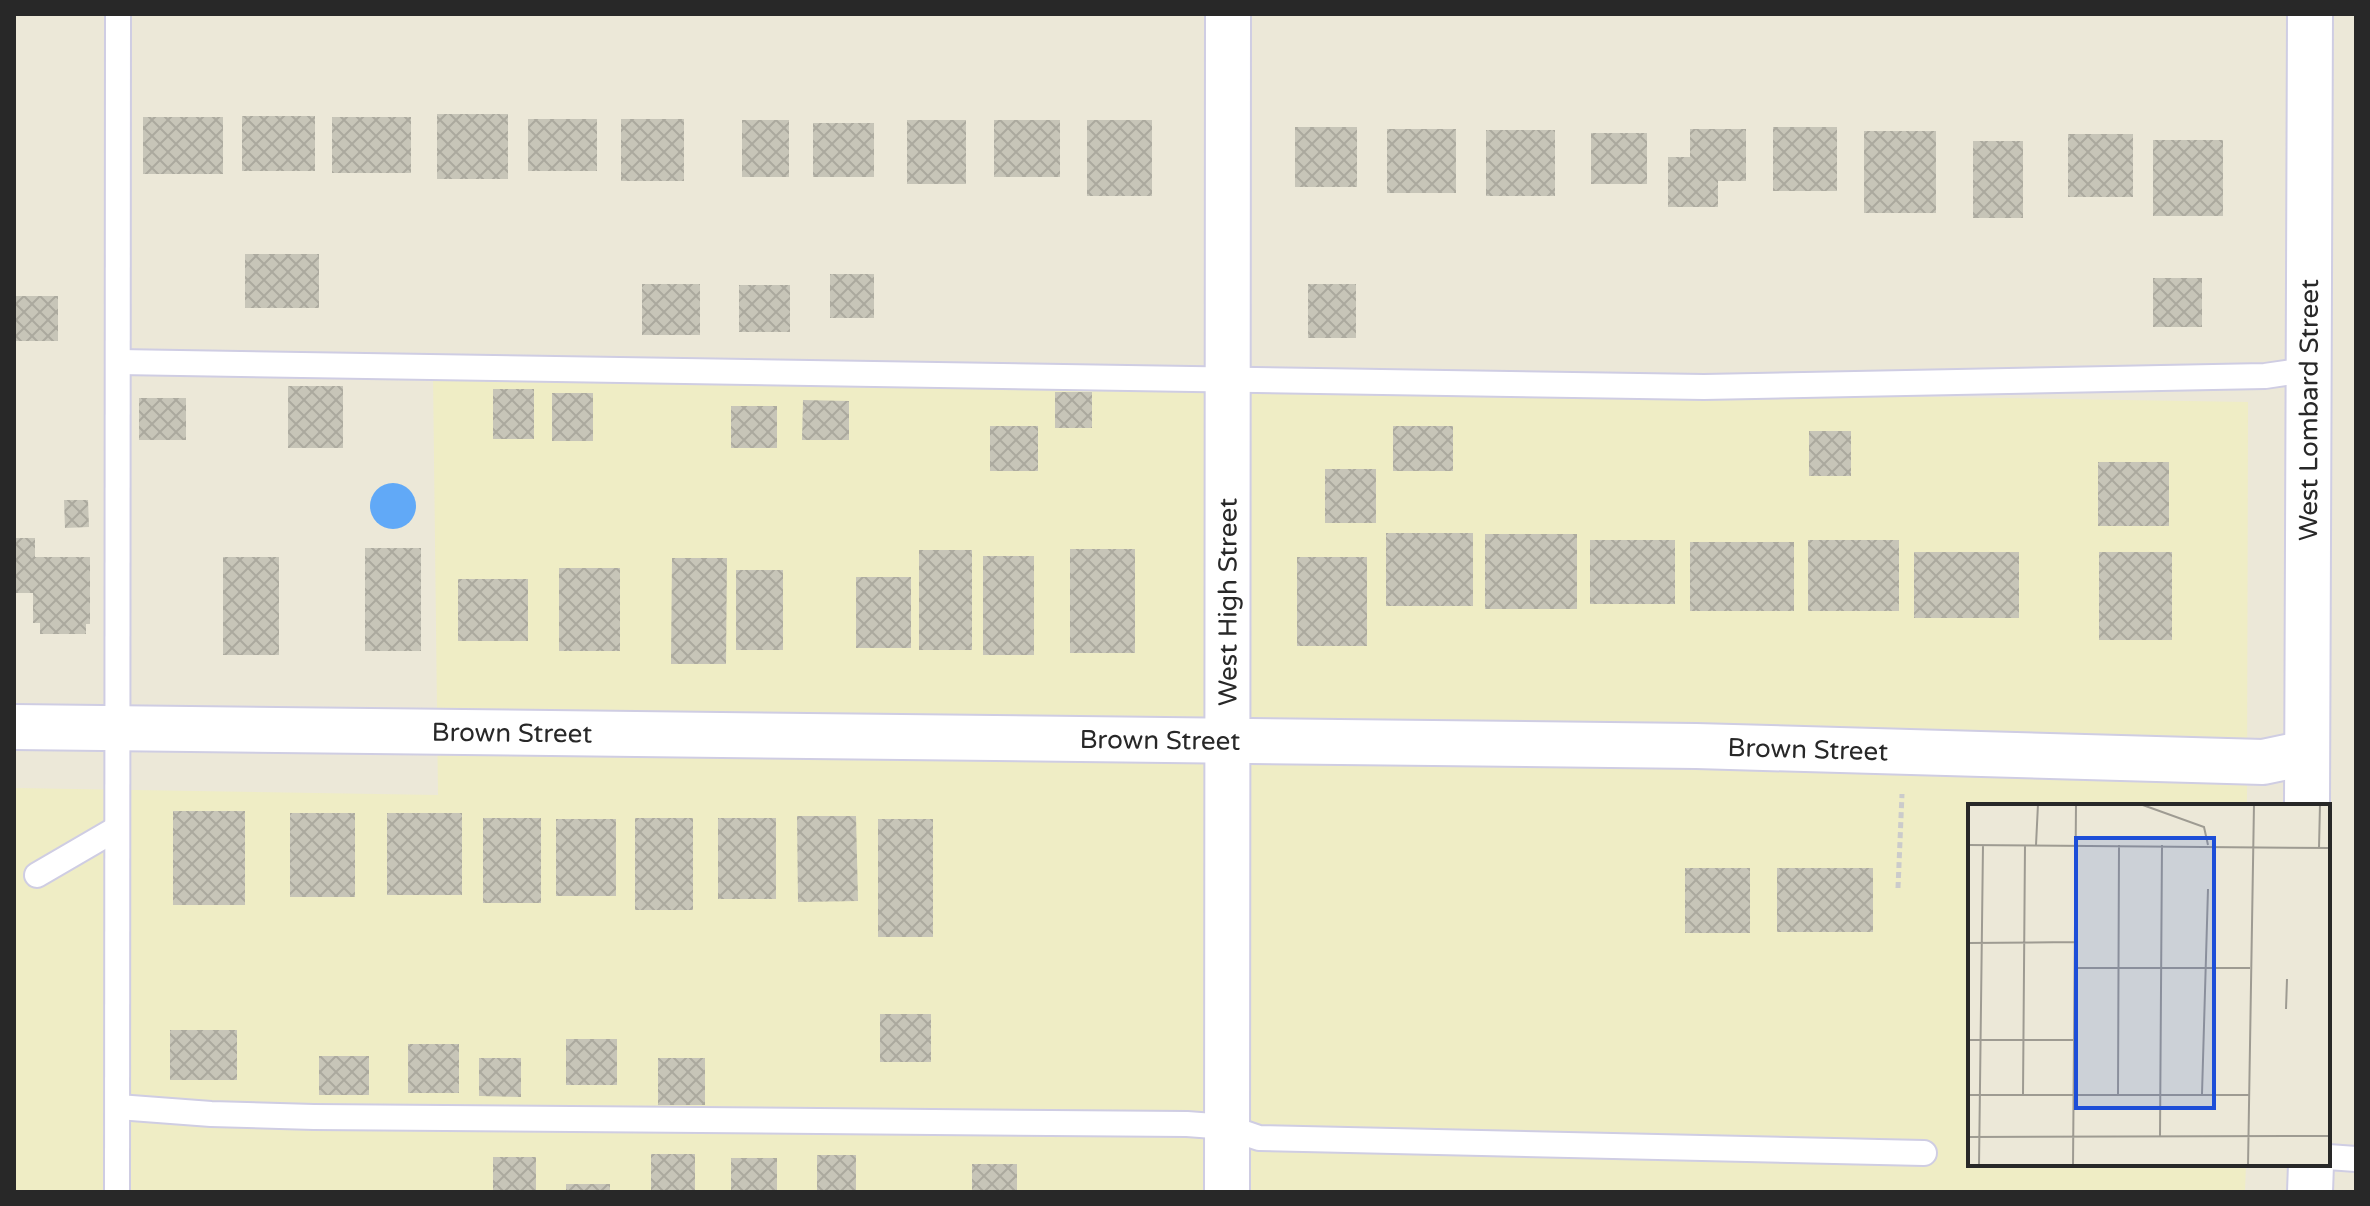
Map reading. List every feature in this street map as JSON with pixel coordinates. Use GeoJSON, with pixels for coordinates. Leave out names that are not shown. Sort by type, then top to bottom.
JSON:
{"type":"FeatureCollection","features":[{"type":"Feature","properties":{"kind":"street","name":"West High Street"},"geometry":{"type":"LineString","coordinates":[[1227,1192],[1228,14]]}},
{"type":"Feature","properties":{"kind":"street","name":"West Lombard Street"},"geometry":{"type":"LineString","coordinates":[[2307,804],[2310,14]]}},
{"type":"Feature","properties":{"kind":"street","name":"Brown Street"},"geometry":{"type":"LineString","coordinates":[[14,727],[1696,746],[2263,762],[2306,753]]}},
{"type":"Feature","properties":{"kind":"street"},"geometry":{"type":"LineString","coordinates":[[2310,1192],[2311,1166]]}},
{"type":"Feature","properties":{"kind":"lane"},"geometry":{"type":"LineString","coordinates":[[117,1192],[118,14]]}},
{"type":"Feature","properties":{"kind":"lane"},"geometry":{"type":"LineString","coordinates":[[119,362],[1704,387],[2265,376],[2307,370]]}},
{"type":"Feature","properties":{"kind":"lane"},"geometry":{"type":"LineString","coordinates":[[37,875],[116,829]]}},
{"type":"Feature","properties":{"kind":"lane"},"geometry":{"type":"LineString","coordinates":[[118,1107],[314,1117],[1102,1122],[1227,1127],[1259,1138],[1924,1153]]}},
{"type":"Feature","properties":{"kind":"lane"},"geometry":{"type":"LineString","coordinates":[[2330,1157],[2356,1159]]}},
{"type":"Feature","properties":{"kind":"path"},"geometry":{"type":"LineString","coordinates":[[1898,888],[1902,781]]}},
{"type":"Feature","properties":{"kind":"shaded area"},"geometry":{"type":"Polygon","coordinates":[[[433,373],[2248,402],[2247,804],[1968,804],[1968,1166],[2246,1166],[2245,1192],[14,1192],[14,788],[438,795],[433,373]]]}},
{"type":"Feature","properties":{"kind":"water"},"geometry":{"type":"Polygon","coordinates":[[[393,483],[409,490],[416,506],[409,522],[393,529],[377,522],[370,506],[377,490],[393,483]]]}},
{"type":"Feature","properties":{"kind":"building"},"geometry":{"type":"Polygon","coordinates":[[[437,114],[508,114],[508,179],[437,179],[437,114]]]}},
{"type":"Feature","properties":{"kind":"building"},"geometry":{"type":"Polygon","coordinates":[[[242,116],[315,116],[315,171],[242,171],[242,116]]]}},
{"type":"Feature","properties":{"kind":"building"},"geometry":{"type":"Polygon","coordinates":[[[143,117],[223,117],[223,174],[143,174],[143,117]]]}},
{"type":"Feature","properties":{"kind":"building"},"geometry":{"type":"Polygon","coordinates":[[[332,117],[411,117],[411,173],[332,173],[332,117]]]}},
{"type":"Feature","properties":{"kind":"building"},"geometry":{"type":"Polygon","coordinates":[[[528,119],[597,119],[597,171],[528,171],[528,119]]]}},
{"type":"Feature","properties":{"kind":"building"},"geometry":{"type":"Polygon","coordinates":[[[621,119],[684,119],[684,181],[621,181],[621,119]]]}},
{"type":"Feature","properties":{"kind":"building"},"geometry":{"type":"Polygon","coordinates":[[[742,120],[789,120],[789,177],[742,177],[742,120]]]}},
{"type":"Feature","properties":{"kind":"building"},"geometry":{"type":"Polygon","coordinates":[[[907,120],[966,120],[966,184],[907,184],[907,120]]]}},
{"type":"Feature","properties":{"kind":"building"},"geometry":{"type":"Polygon","coordinates":[[[994,120],[1060,120],[1060,177],[994,177],[994,120]]]}},
{"type":"Feature","properties":{"kind":"building"},"geometry":{"type":"Polygon","coordinates":[[[1087,120],[1152,120],[1152,196],[1087,196],[1087,120]]]}},
{"type":"Feature","properties":{"kind":"building"},"geometry":{"type":"Polygon","coordinates":[[[813,123],[874,123],[874,177],[813,177],[813,123]]]}},
{"type":"Feature","properties":{"kind":"building"},"geometry":{"type":"Polygon","coordinates":[[[1295,127],[1357,127],[1357,187],[1295,187],[1295,127]]]}},
{"type":"Feature","properties":{"kind":"building"},"geometry":{"type":"Polygon","coordinates":[[[1773,127],[1837,127],[1837,191],[1773,191],[1773,127]]]}},
{"type":"Feature","properties":{"kind":"building"},"geometry":{"type":"Polygon","coordinates":[[[1387,129],[1456,129],[1456,193],[1387,193],[1387,129]]]}},
{"type":"Feature","properties":{"kind":"building"},"geometry":{"type":"Polygon","coordinates":[[[1690,129],[1746,129],[1746,181],[1718,181],[1718,207],[1668,207],[1668,157],[1690,157],[1690,129]]]}},
{"type":"Feature","properties":{"kind":"building"},"geometry":{"type":"Polygon","coordinates":[[[1486,130],[1555,130],[1555,196],[1486,196],[1486,130]]]}},
{"type":"Feature","properties":{"kind":"building"},"geometry":{"type":"Polygon","coordinates":[[[1864,131],[1936,131],[1936,213],[1864,213],[1864,131]]]}},
{"type":"Feature","properties":{"kind":"building"},"geometry":{"type":"Polygon","coordinates":[[[1591,133],[1647,133],[1647,184],[1591,184],[1591,133]]]}},
{"type":"Feature","properties":{"kind":"building"},"geometry":{"type":"Polygon","coordinates":[[[2068,134],[2133,134],[2133,197],[2068,197],[2068,134]]]}},
{"type":"Feature","properties":{"kind":"building"},"geometry":{"type":"Polygon","coordinates":[[[2153,140],[2223,140],[2223,216],[2153,216],[2153,140]]]}},
{"type":"Feature","properties":{"kind":"building"},"geometry":{"type":"Polygon","coordinates":[[[1973,141],[2023,141],[2023,218],[1973,218],[1973,141]]]}},
{"type":"Feature","properties":{"kind":"building"},"geometry":{"type":"Polygon","coordinates":[[[245,254],[319,254],[319,308],[245,308],[245,254]]]}},
{"type":"Feature","properties":{"kind":"building"},"geometry":{"type":"Polygon","coordinates":[[[830,274],[874,274],[874,318],[830,318],[830,274]]]}},
{"type":"Feature","properties":{"kind":"building"},"geometry":{"type":"Polygon","coordinates":[[[2153,278],[2202,278],[2202,327],[2153,327],[2153,278]]]}},
{"type":"Feature","properties":{"kind":"building"},"geometry":{"type":"Polygon","coordinates":[[[642,284],[700,284],[700,335],[642,335],[642,284]]]}},
{"type":"Feature","properties":{"kind":"building"},"geometry":{"type":"Polygon","coordinates":[[[1308,284],[1356,284],[1356,338],[1308,338],[1308,284]]]}},
{"type":"Feature","properties":{"kind":"building"},"geometry":{"type":"Polygon","coordinates":[[[739,285],[790,285],[790,332],[739,332],[739,285]]]}},
{"type":"Feature","properties":{"kind":"building"},"geometry":{"type":"Polygon","coordinates":[[[14,296],[58,296],[58,341],[14,341],[14,296]]]}},
{"type":"Feature","properties":{"kind":"building"},"geometry":{"type":"Polygon","coordinates":[[[288,386],[343,386],[343,448],[288,448],[288,386]]]}},
{"type":"Feature","properties":{"kind":"building"},"geometry":{"type":"Polygon","coordinates":[[[493,389],[534,389],[534,439],[493,439],[493,389]]]}},
{"type":"Feature","properties":{"kind":"building"},"geometry":{"type":"Polygon","coordinates":[[[1055,392],[1092,392],[1092,428],[1055,428],[1055,392]]]}},
{"type":"Feature","properties":{"kind":"building"},"geometry":{"type":"Polygon","coordinates":[[[552,393],[593,393],[593,441],[552,441],[552,393]]]}},
{"type":"Feature","properties":{"kind":"building"},"geometry":{"type":"Polygon","coordinates":[[[139,398],[186,398],[186,440],[139,440],[139,398]]]}},
{"type":"Feature","properties":{"kind":"building"},"geometry":{"type":"Polygon","coordinates":[[[803,400],[849,401],[849,440],[802,440],[803,400]]]}},
{"type":"Feature","properties":{"kind":"building"},"geometry":{"type":"Polygon","coordinates":[[[731,406],[777,406],[777,448],[731,448],[731,406]]]}},
{"type":"Feature","properties":{"kind":"building"},"geometry":{"type":"Polygon","coordinates":[[[990,426],[1038,426],[1038,471],[990,471],[990,426]]]}},
{"type":"Feature","properties":{"kind":"building"},"geometry":{"type":"Polygon","coordinates":[[[1393,426],[1453,426],[1453,471],[1393,471],[1393,426]]]}},
{"type":"Feature","properties":{"kind":"building"},"geometry":{"type":"Polygon","coordinates":[[[1809,431],[1851,431],[1851,476],[1809,476],[1809,431]]]}},
{"type":"Feature","properties":{"kind":"building"},"geometry":{"type":"Polygon","coordinates":[[[2098,462],[2169,462],[2169,526],[2098,526],[2098,462]]]}},
{"type":"Feature","properties":{"kind":"building"},"geometry":{"type":"Polygon","coordinates":[[[1325,469],[1376,469],[1376,523],[1325,523],[1325,469]]]}},
{"type":"Feature","properties":{"kind":"building"},"geometry":{"type":"Polygon","coordinates":[[[64,500],[88,500],[89,527],[65,528],[64,500]]]}},
{"type":"Feature","properties":{"kind":"building"},"geometry":{"type":"Polygon","coordinates":[[[1386,533],[1473,533],[1473,606],[1386,606],[1386,533]]]}},
{"type":"Feature","properties":{"kind":"building"},"geometry":{"type":"Polygon","coordinates":[[[1485,534],[1577,534],[1577,609],[1485,609],[1485,534]]]}},
{"type":"Feature","properties":{"kind":"building"},"geometry":{"type":"Polygon","coordinates":[[[14,538],[35,538],[35,557],[90,557],[90,624],[86,624],[86,634],[40,634],[40,623],[33,623],[33,593],[14,593],[14,538]]]}},
{"type":"Feature","properties":{"kind":"building"},"geometry":{"type":"Polygon","coordinates":[[[1590,540],[1675,540],[1675,604],[1590,604],[1590,540]]]}},
{"type":"Feature","properties":{"kind":"building"},"geometry":{"type":"Polygon","coordinates":[[[1808,540],[1899,540],[1899,611],[1808,611],[1808,540]]]}},
{"type":"Feature","properties":{"kind":"building"},"geometry":{"type":"Polygon","coordinates":[[[1690,542],[1794,542],[1794,611],[1690,611],[1690,542]]]}},
{"type":"Feature","properties":{"kind":"building"},"geometry":{"type":"Polygon","coordinates":[[[365,548],[421,548],[421,651],[365,651],[365,548]]]}},
{"type":"Feature","properties":{"kind":"building"},"geometry":{"type":"Polygon","coordinates":[[[1070,549],[1135,549],[1135,653],[1070,653],[1070,549]]]}},
{"type":"Feature","properties":{"kind":"building"},"geometry":{"type":"Polygon","coordinates":[[[919,550],[972,550],[972,650],[919,650],[919,550]]]}},
{"type":"Feature","properties":{"kind":"building"},"geometry":{"type":"Polygon","coordinates":[[[1914,552],[2019,552],[2019,618],[1914,618],[1914,552]]]}},
{"type":"Feature","properties":{"kind":"building"},"geometry":{"type":"Polygon","coordinates":[[[2099,552],[2172,552],[2172,640],[2099,640],[2099,552]]]}},
{"type":"Feature","properties":{"kind":"building"},"geometry":{"type":"Polygon","coordinates":[[[983,556],[1034,556],[1034,655],[983,655],[983,556]]]}},
{"type":"Feature","properties":{"kind":"building"},"geometry":{"type":"Polygon","coordinates":[[[223,557],[279,557],[279,655],[223,655],[223,557]]]}},
{"type":"Feature","properties":{"kind":"building"},"geometry":{"type":"Polygon","coordinates":[[[1297,557],[1367,557],[1367,646],[1297,646],[1297,557]]]}},
{"type":"Feature","properties":{"kind":"building"},"geometry":{"type":"Polygon","coordinates":[[[672,558],[727,558],[726,664],[671,664],[672,558]]]}},
{"type":"Feature","properties":{"kind":"building"},"geometry":{"type":"Polygon","coordinates":[[[559,568],[620,568],[620,651],[559,651],[559,568]]]}},
{"type":"Feature","properties":{"kind":"building"},"geometry":{"type":"Polygon","coordinates":[[[736,570],[783,570],[783,650],[736,650],[736,570]]]}},
{"type":"Feature","properties":{"kind":"building"},"geometry":{"type":"Polygon","coordinates":[[[856,577],[911,577],[911,648],[856,648],[856,577]]]}},
{"type":"Feature","properties":{"kind":"building"},"geometry":{"type":"Polygon","coordinates":[[[458,579],[528,579],[528,641],[458,641],[458,579]]]}},
{"type":"Feature","properties":{"kind":"building"},"geometry":{"type":"Polygon","coordinates":[[[173,811],[245,811],[245,905],[173,905],[173,811]]]}},
{"type":"Feature","properties":{"kind":"building"},"geometry":{"type":"Polygon","coordinates":[[[290,813],[355,813],[355,897],[290,897],[290,813]]]}},
{"type":"Feature","properties":{"kind":"building"},"geometry":{"type":"Polygon","coordinates":[[[387,813],[462,813],[462,895],[387,895],[387,813]]]}},
{"type":"Feature","properties":{"kind":"building"},"geometry":{"type":"Polygon","coordinates":[[[797,816],[856,816],[858,901],[798,902],[797,816]]]}},
{"type":"Feature","properties":{"kind":"building"},"geometry":{"type":"Polygon","coordinates":[[[483,818],[541,818],[541,903],[483,903],[483,818]]]}},
{"type":"Feature","properties":{"kind":"building"},"geometry":{"type":"Polygon","coordinates":[[[635,818],[693,818],[693,910],[635,910],[635,818]]]}},
{"type":"Feature","properties":{"kind":"building"},"geometry":{"type":"Polygon","coordinates":[[[718,818],[776,818],[776,899],[718,899],[718,818]]]}},
{"type":"Feature","properties":{"kind":"building"},"geometry":{"type":"Polygon","coordinates":[[[556,819],[616,819],[616,896],[556,896],[556,819]]]}},
{"type":"Feature","properties":{"kind":"building"},"geometry":{"type":"Polygon","coordinates":[[[878,819],[933,819],[933,937],[878,937],[878,819]]]}},
{"type":"Feature","properties":{"kind":"building"},"geometry":{"type":"Polygon","coordinates":[[[1685,868],[1750,868],[1750,933],[1685,933],[1685,868]]]}},
{"type":"Feature","properties":{"kind":"building"},"geometry":{"type":"Polygon","coordinates":[[[1777,868],[1873,868],[1873,932],[1777,932],[1777,868]]]}},
{"type":"Feature","properties":{"kind":"building"},"geometry":{"type":"Polygon","coordinates":[[[880,1014],[931,1014],[931,1062],[880,1062],[880,1014]]]}},
{"type":"Feature","properties":{"kind":"building"},"geometry":{"type":"Polygon","coordinates":[[[170,1030],[237,1030],[237,1080],[170,1080],[170,1030]]]}},
{"type":"Feature","properties":{"kind":"building"},"geometry":{"type":"Polygon","coordinates":[[[566,1039],[617,1039],[617,1085],[566,1085],[566,1039]]]}},
{"type":"Feature","properties":{"kind":"building"},"geometry":{"type":"Polygon","coordinates":[[[408,1044],[459,1044],[459,1093],[408,1093],[408,1044]]]}},
{"type":"Feature","properties":{"kind":"building"},"geometry":{"type":"Polygon","coordinates":[[[319,1056],[369,1056],[369,1095],[319,1095],[319,1056]]]}},
{"type":"Feature","properties":{"kind":"building"},"geometry":{"type":"Polygon","coordinates":[[[479,1058],[521,1058],[521,1097],[479,1096],[479,1058]]]}},
{"type":"Feature","properties":{"kind":"building"},"geometry":{"type":"Polygon","coordinates":[[[658,1058],[705,1058],[705,1105],[658,1105],[658,1058]]]}},
{"type":"Feature","properties":{"kind":"building"},"geometry":{"type":"Polygon","coordinates":[[[651,1154],[695,1154],[695,1192],[651,1192],[651,1154]]]}},
{"type":"Feature","properties":{"kind":"building"},"geometry":{"type":"Polygon","coordinates":[[[817,1155],[856,1155],[856,1192],[817,1192],[817,1155]]]}},
{"type":"Feature","properties":{"kind":"building"},"geometry":{"type":"Polygon","coordinates":[[[493,1157],[536,1157],[536,1192],[493,1192],[493,1157]]]}},
{"type":"Feature","properties":{"kind":"building"},"geometry":{"type":"Polygon","coordinates":[[[731,1158],[777,1158],[777,1192],[731,1192],[731,1158]]]}},
{"type":"Feature","properties":{"kind":"building"},"geometry":{"type":"Polygon","coordinates":[[[972,1164],[1017,1164],[1017,1192],[972,1192],[972,1164]]]}},
{"type":"Feature","properties":{"kind":"building"},"geometry":{"type":"Polygon","coordinates":[[[566,1184],[610,1184],[610,1192],[566,1192],[566,1184]]]}}]}
